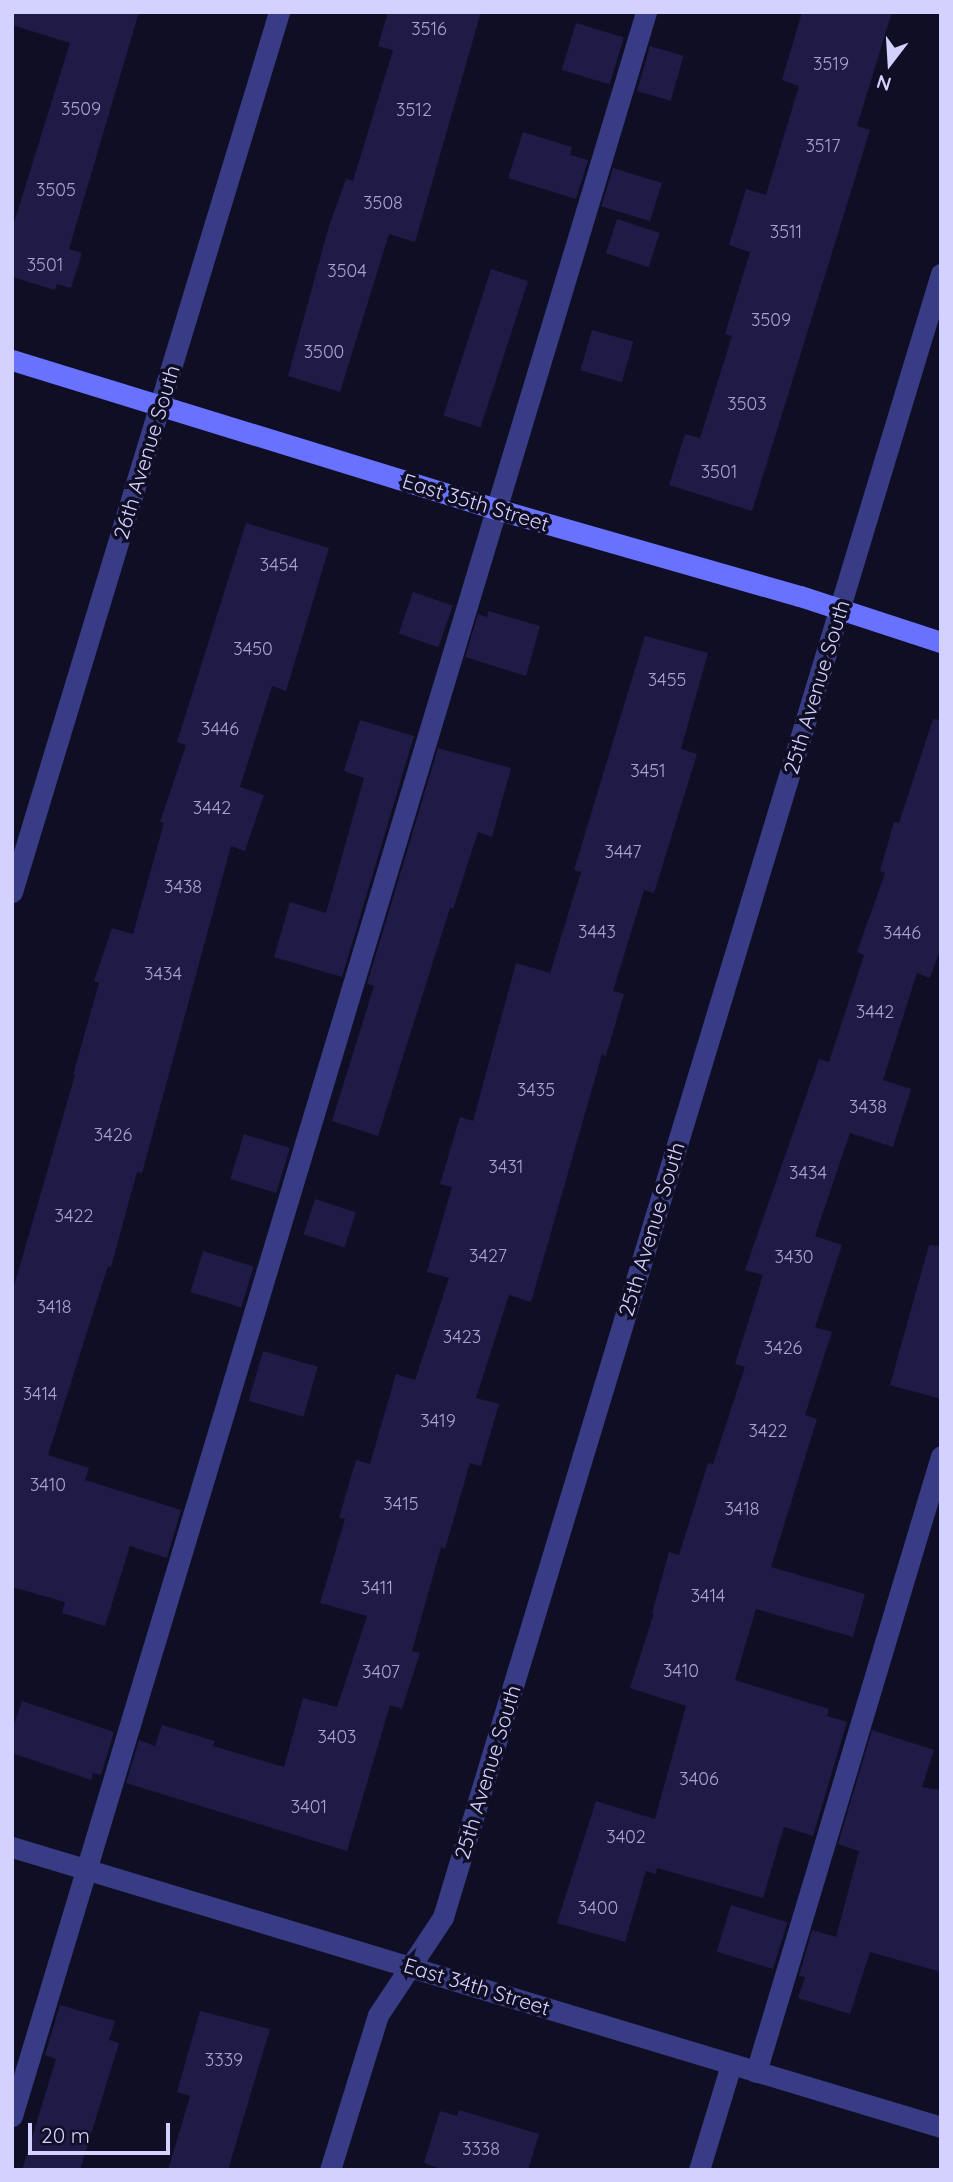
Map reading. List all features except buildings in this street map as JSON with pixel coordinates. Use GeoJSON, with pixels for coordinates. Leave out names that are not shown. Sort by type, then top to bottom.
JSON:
{"type":"FeatureCollection","features":[{"type":"Feature","properties":{"kind":"street","name":"26th Avenue South"},"geometry":{"type":"LineString","coordinates":[[12,892],[279,12]]}},
{"type":"Feature","properties":{"kind":"street"},"geometry":{"type":"LineString","coordinates":[[12,2116],[646,12]]}},
{"type":"Feature","properties":{"kind":"street","name":"25th Avenue South"},"geometry":{"type":"LineString","coordinates":[[330,2170],[378,2015],[443,1917],[941,274]]}},
{"type":"Feature","properties":{"kind":"street","name":"East 35th Street"},"geometry":{"type":"LineString","coordinates":[[12,360],[941,642]]}},
{"type":"Feature","properties":{"kind":"street"},"geometry":{"type":"LineString","coordinates":[[756,2072],[941,1456]]}},
{"type":"Feature","properties":{"kind":"street","name":"East 34th Street"},"geometry":{"type":"LineString","coordinates":[[12,1847],[941,2127]]}},
{"type":"Feature","properties":{"kind":"street"},"geometry":{"type":"LineString","coordinates":[[699,2170],[731,2065]]}}]}
